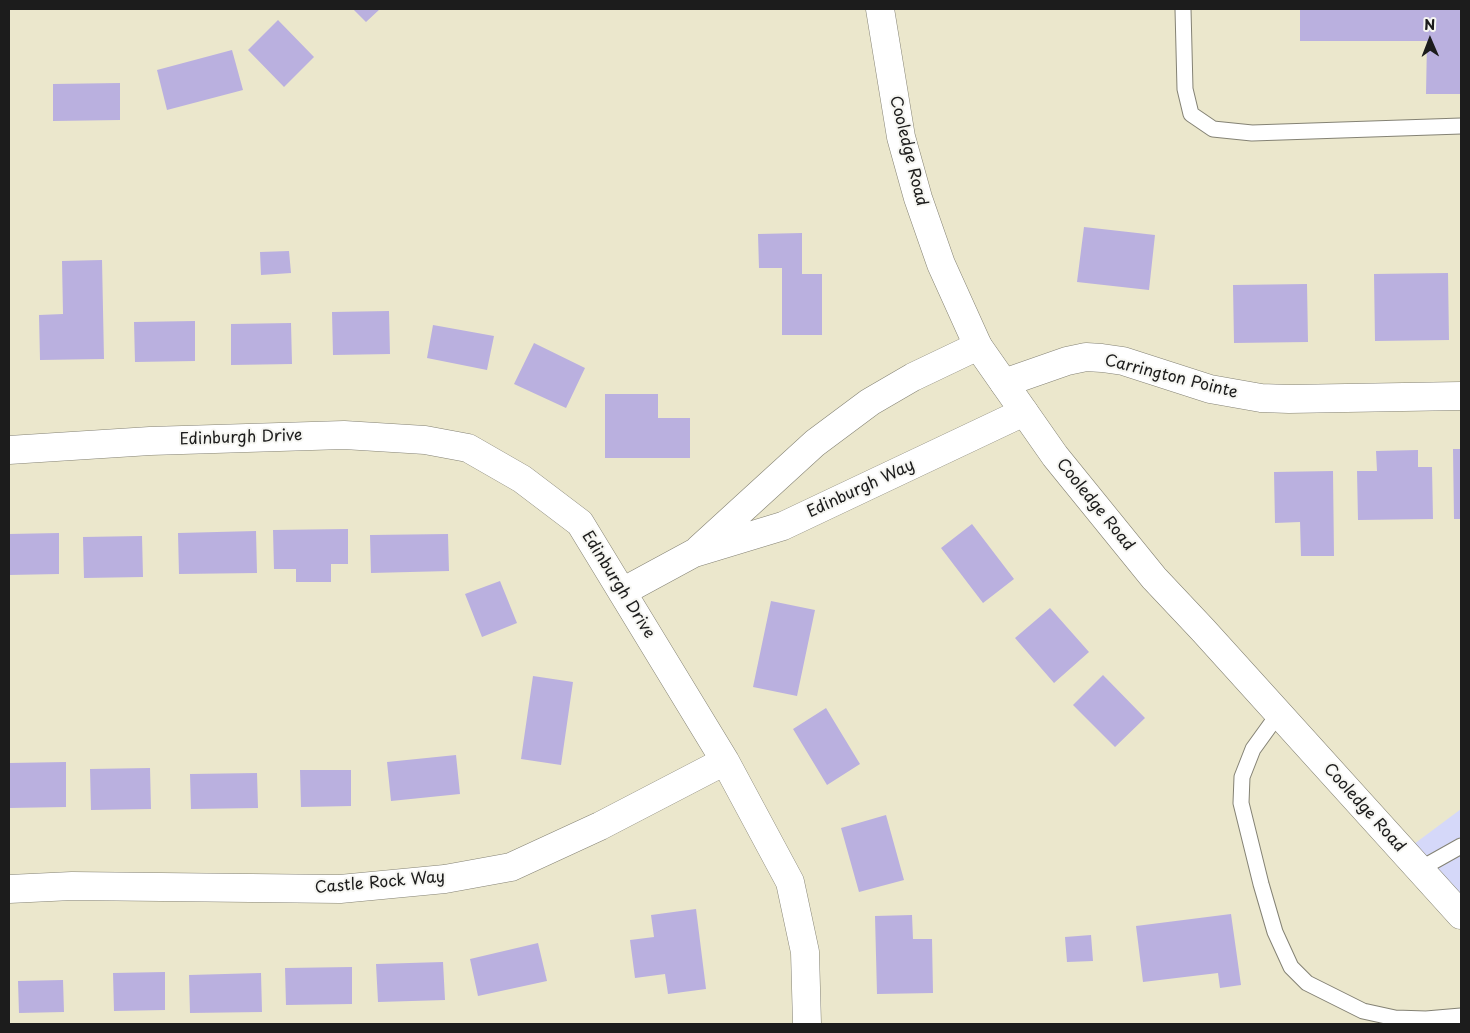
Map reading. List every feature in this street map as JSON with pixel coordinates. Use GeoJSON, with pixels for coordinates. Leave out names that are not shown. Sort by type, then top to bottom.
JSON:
{"type":"FeatureCollection","features":[{"type":"Feature","properties":{"kind":"street","name":"Cooledge Road"},"geometry":{"type":"LineString","coordinates":[[880,9],[901,137],[916,189],[941,264],[978,346],[1055,456],[1154,578],[1461,916]]}},
{"type":"Feature","properties":{"kind":"street","name":"Edinburgh Way"},"geometry":{"type":"LineString","coordinates":[[694,553],[815,443],[870,402],[913,377],[978,346]]}},
{"type":"Feature","properties":{"kind":"street","name":"Carrington Pointe"},"geometry":{"type":"LineString","coordinates":[[1004,383],[1067,361],[1102,358],[1123,361],[1210,389],[1261,398],[1461,396]]}},
{"type":"Feature","properties":{"kind":"street","name":"Edinburgh Way"},"geometry":{"type":"LineString","coordinates":[[622,592],[694,553],[783,526],[1024,412]]}},
{"type":"Feature","properties":{"kind":"street","name":"Edinburgh Drive"},"geometry":{"type":"LineString","coordinates":[[9,450],[150,441],[344,435],[425,440],[468,448],[522,479],[580,523],[725,761],[790,882],[805,952],[807,1024]]}},
{"type":"Feature","properties":{"kind":"street","name":"Castle Rock Way"},"geometry":{"type":"LineString","coordinates":[[9,889],[82,886],[340,889],[444,879],[511,867],[600,826],[725,761]]}},
{"type":"Feature","properties":{"kind":"lane"},"geometry":{"type":"LineString","coordinates":[[1183,9],[1185,89],[1191,114],[1213,129],[1252,133],[1461,126]]}},
{"type":"Feature","properties":{"kind":"lane"},"geometry":{"type":"LineString","coordinates":[[1278,713],[1253,749],[1242,777],[1241,803],[1275,932],[1291,967],[1307,983],[1363,1011],[1395,1018],[1426,1019],[1461,1016]]}},
{"type":"Feature","properties":{"kind":"lane"},"geometry":{"type":"LineString","coordinates":[[1420,869],[1461,846]]}},
{"type":"Feature","properties":{"kind":"shaded area"},"geometry":{"type":"Polygon","coordinates":[[[1461,809],[1461,912],[1402,853],[1461,809]]]}},
{"type":"Feature","properties":{"kind":"building"},"geometry":{"type":"Polygon","coordinates":[[[353,9],[380,9],[366,22],[353,9]]]}},
{"type":"Feature","properties":{"kind":"building"},"geometry":{"type":"Polygon","coordinates":[[[1300,9],[1461,9],[1461,94],[1426,94],[1427,41],[1300,41],[1300,9]]]}},
{"type":"Feature","properties":{"kind":"building"},"geometry":{"type":"Polygon","coordinates":[[[278,20],[314,57],[284,87],[248,50],[278,20]]]}},
{"type":"Feature","properties":{"kind":"building"},"geometry":{"type":"Polygon","coordinates":[[[232,50],[243,90],[167,110],[157,70],[232,50]]]}},
{"type":"Feature","properties":{"kind":"building"},"geometry":{"type":"Polygon","coordinates":[[[120,83],[120,120],[53,121],[53,84],[120,83]]]}},
{"type":"Feature","properties":{"kind":"building"},"geometry":{"type":"Polygon","coordinates":[[[1084,227],[1155,235],[1149,290],[1077,282],[1084,227]]]}},
{"type":"Feature","properties":{"kind":"building"},"geometry":{"type":"Polygon","coordinates":[[[802,233],[802,274],[822,274],[822,335],[782,335],[782,268],[759,268],[758,234],[802,233]]]}},
{"type":"Feature","properties":{"kind":"building"},"geometry":{"type":"Polygon","coordinates":[[[289,251],[291,273],[261,275],[260,252],[289,251]]]}},
{"type":"Feature","properties":{"kind":"building"},"geometry":{"type":"Polygon","coordinates":[[[102,260],[104,359],[40,360],[39,315],[63,314],[62,261],[102,260]]]}},
{"type":"Feature","properties":{"kind":"building"},"geometry":{"type":"Polygon","coordinates":[[[1448,273],[1449,340],[1375,341],[1374,274],[1448,273]]]}},
{"type":"Feature","properties":{"kind":"building"},"geometry":{"type":"Polygon","coordinates":[[[1307,284],[1308,342],[1234,343],[1233,285],[1307,284]]]}},
{"type":"Feature","properties":{"kind":"building"},"geometry":{"type":"Polygon","coordinates":[[[389,311],[390,354],[333,355],[332,312],[389,311]]]}},
{"type":"Feature","properties":{"kind":"building"},"geometry":{"type":"Polygon","coordinates":[[[195,321],[195,361],[135,362],[134,322],[195,321]]]}},
{"type":"Feature","properties":{"kind":"building"},"geometry":{"type":"Polygon","coordinates":[[[291,323],[292,364],[231,365],[231,324],[291,323]]]}},
{"type":"Feature","properties":{"kind":"building"},"geometry":{"type":"Polygon","coordinates":[[[433,325],[494,336],[487,370],[427,358],[433,325]]]}},
{"type":"Feature","properties":{"kind":"building"},"geometry":{"type":"Polygon","coordinates":[[[534,343],[585,368],[566,408],[514,384],[534,343]]]}},
{"type":"Feature","properties":{"kind":"building"},"geometry":{"type":"Polygon","coordinates":[[[605,394],[658,394],[658,418],[690,418],[690,458],[605,458],[605,394]]]}},
{"type":"Feature","properties":{"kind":"building"},"geometry":{"type":"Polygon","coordinates":[[[1453,449],[1461,449],[1461,519],[1454,519],[1453,449]]]}},
{"type":"Feature","properties":{"kind":"building"},"geometry":{"type":"Polygon","coordinates":[[[1418,450],[1418,467],[1432,467],[1433,519],[1358,520],[1357,471],[1377,471],[1376,451],[1418,450]]]}},
{"type":"Feature","properties":{"kind":"building"},"geometry":{"type":"Polygon","coordinates":[[[1333,471],[1334,556],[1301,556],[1300,522],[1275,523],[1274,472],[1333,471]]]}},
{"type":"Feature","properties":{"kind":"building"},"geometry":{"type":"Polygon","coordinates":[[[972,524],[1014,579],[983,603],[941,548],[972,524]]]}},
{"type":"Feature","properties":{"kind":"building"},"geometry":{"type":"Polygon","coordinates":[[[348,529],[348,564],[331,564],[331,582],[296,582],[296,569],[274,569],[273,530],[348,529]]]}},
{"type":"Feature","properties":{"kind":"building"},"geometry":{"type":"Polygon","coordinates":[[[256,531],[257,573],[179,574],[178,533],[256,531]]]}},
{"type":"Feature","properties":{"kind":"building"},"geometry":{"type":"Polygon","coordinates":[[[59,533],[59,574],[9,575],[9,534],[59,533]]]}},
{"type":"Feature","properties":{"kind":"building"},"geometry":{"type":"Polygon","coordinates":[[[448,534],[449,571],[371,573],[370,535],[448,534]]]}},
{"type":"Feature","properties":{"kind":"building"},"geometry":{"type":"Polygon","coordinates":[[[142,536],[143,577],[84,578],[83,537],[142,536]]]}},
{"type":"Feature","properties":{"kind":"building"},"geometry":{"type":"Polygon","coordinates":[[[500,581],[517,623],[482,637],[465,594],[500,581]]]}},
{"type":"Feature","properties":{"kind":"building"},"geometry":{"type":"Polygon","coordinates":[[[771,601],[815,610],[797,696],[753,687],[771,601]]]}},
{"type":"Feature","properties":{"kind":"building"},"geometry":{"type":"Polygon","coordinates":[[[1050,608],[1089,652],[1054,683],[1015,638],[1050,608]]]}},
{"type":"Feature","properties":{"kind":"building"},"geometry":{"type":"Polygon","coordinates":[[[1103,675],[1145,718],[1115,747],[1073,705],[1103,675]]]}},
{"type":"Feature","properties":{"kind":"building"},"geometry":{"type":"Polygon","coordinates":[[[533,676],[573,682],[561,765],[521,759],[533,676]]]}},
{"type":"Feature","properties":{"kind":"building"},"geometry":{"type":"Polygon","coordinates":[[[826,708],[860,764],[827,785],[793,729],[826,708]]]}},
{"type":"Feature","properties":{"kind":"building"},"geometry":{"type":"Polygon","coordinates":[[[456,755],[460,794],[391,801],[387,762],[456,755]]]}},
{"type":"Feature","properties":{"kind":"building"},"geometry":{"type":"Polygon","coordinates":[[[66,762],[66,807],[9,808],[9,763],[66,762]]]}},
{"type":"Feature","properties":{"kind":"building"},"geometry":{"type":"Polygon","coordinates":[[[150,768],[151,809],[91,810],[90,769],[150,768]]]}},
{"type":"Feature","properties":{"kind":"building"},"geometry":{"type":"Polygon","coordinates":[[[300,770],[351,770],[351,806],[301,807],[300,770]]]}},
{"type":"Feature","properties":{"kind":"building"},"geometry":{"type":"Polygon","coordinates":[[[257,773],[258,808],[191,809],[190,774],[257,773]]]}},
{"type":"Feature","properties":{"kind":"building"},"geometry":{"type":"Polygon","coordinates":[[[886,815],[904,880],[859,892],[841,828],[886,815]]]}},
{"type":"Feature","properties":{"kind":"building"},"geometry":{"type":"Polygon","coordinates":[[[696,909],[706,989],[668,994],[665,974],[635,978],[630,940],[654,937],[651,915],[696,909]]]}},
{"type":"Feature","properties":{"kind":"building"},"geometry":{"type":"Polygon","coordinates":[[[1231,914],[1241,985],[1220,988],[1218,973],[1143,982],[1136,926],[1231,914]]]}},
{"type":"Feature","properties":{"kind":"building"},"geometry":{"type":"Polygon","coordinates":[[[912,915],[913,939],[932,939],[933,993],[877,994],[875,916],[912,915]]]}},
{"type":"Feature","properties":{"kind":"building"},"geometry":{"type":"Polygon","coordinates":[[[1091,935],[1093,961],[1067,962],[1065,937],[1091,935]]]}},
{"type":"Feature","properties":{"kind":"building"},"geometry":{"type":"Polygon","coordinates":[[[538,943],[547,981],[478,996],[470,959],[538,943]]]}},
{"type":"Feature","properties":{"kind":"building"},"geometry":{"type":"Polygon","coordinates":[[[443,962],[445,1000],[378,1002],[376,964],[443,962]]]}},
{"type":"Feature","properties":{"kind":"building"},"geometry":{"type":"Polygon","coordinates":[[[352,967],[352,1004],[286,1005],[285,968],[352,967]]]}},
{"type":"Feature","properties":{"kind":"building"},"geometry":{"type":"Polygon","coordinates":[[[165,972],[165,1010],[114,1011],[113,973],[165,972]]]}},
{"type":"Feature","properties":{"kind":"building"},"geometry":{"type":"Polygon","coordinates":[[[261,973],[262,1012],[190,1013],[189,975],[261,973]]]}},
{"type":"Feature","properties":{"kind":"building"},"geometry":{"type":"Polygon","coordinates":[[[63,980],[64,1012],[19,1013],[18,981],[63,980]]]}}]}
